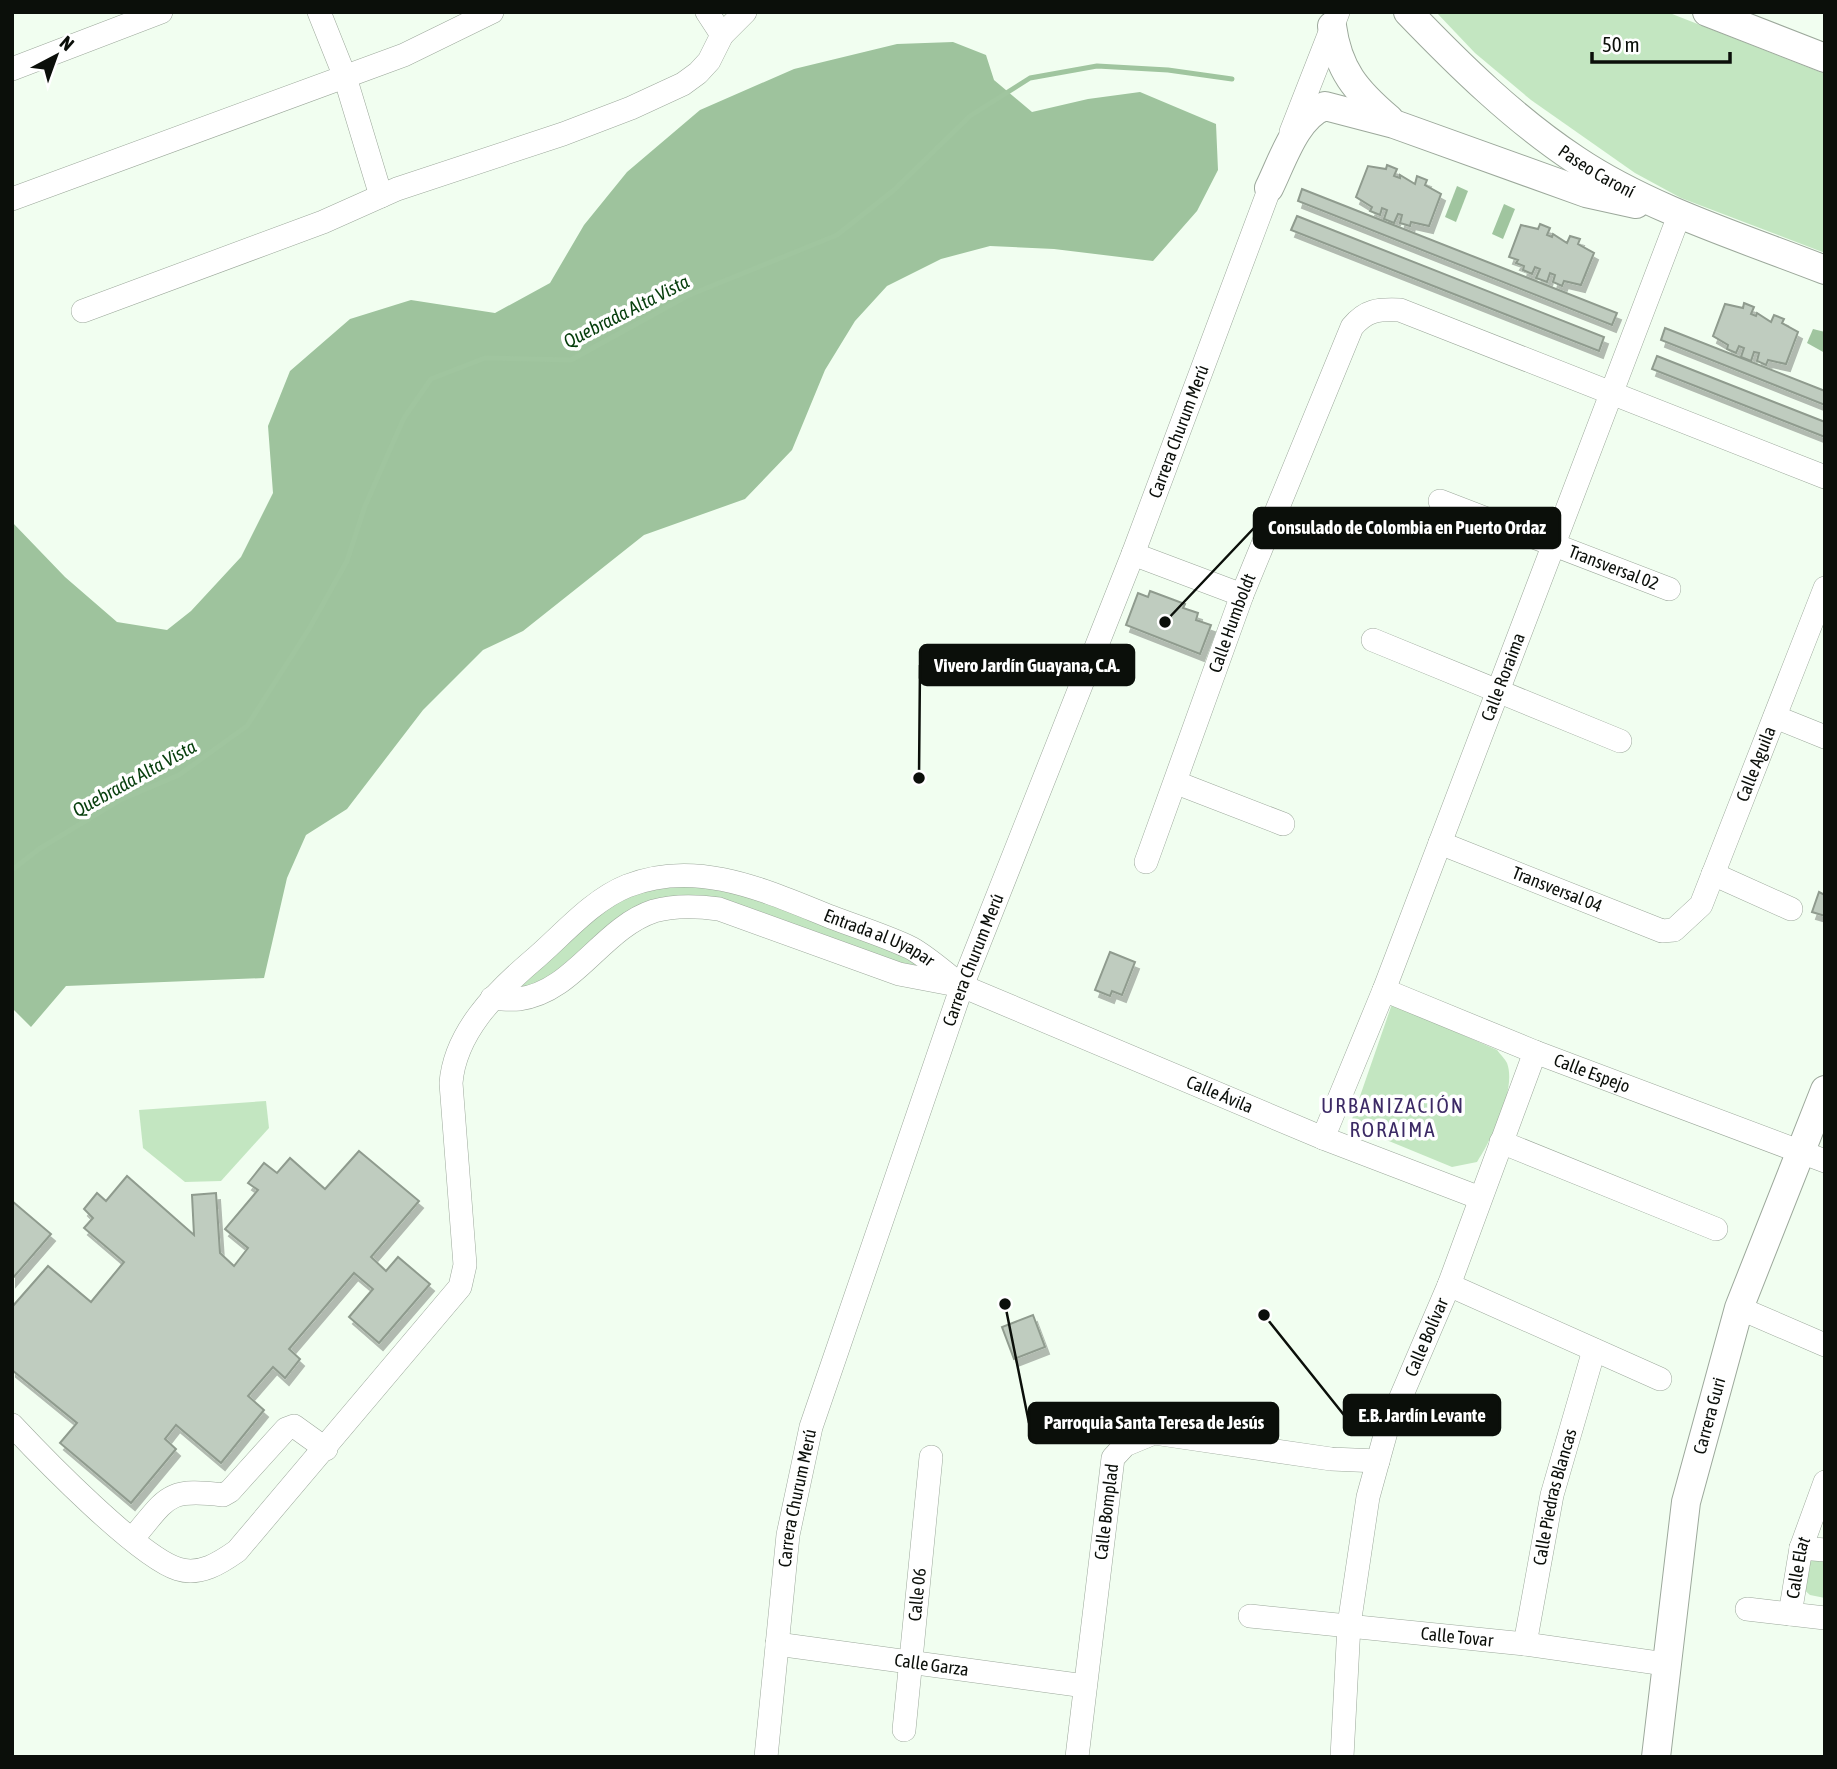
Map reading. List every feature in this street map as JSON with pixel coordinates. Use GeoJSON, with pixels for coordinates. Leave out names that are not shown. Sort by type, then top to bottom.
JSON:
{"type":"FeatureCollection","features":[{"type":"Feature","properties":{"kind":"street"},"geometry":{"type":"LineString","coordinates":[[12,69],[161,12]]}},
{"type":"Feature","properties":{"kind":"street"},"geometry":{"type":"LineString","coordinates":[[319,12],[345,77],[382,196]]}},
{"type":"Feature","properties":{"kind":"street"},"geometry":{"type":"LineString","coordinates":[[12,199],[434,43],[492,12]]}},
{"type":"Feature","properties":{"kind":"street"},"geometry":{"type":"LineString","coordinates":[[707,12],[722,35]]}},
{"type":"Feature","properties":{"kind":"street"},"geometry":{"type":"LineString","coordinates":[[83,311],[323,222],[382,196],[562,134],[683,84],[709,61],[722,35],[745,12]]}},
{"type":"Feature","properties":{"kind":"street","name":"Paseo Caroní"},"geometry":{"type":"LineString","coordinates":[[1408,12],[1485,88],[1577,161],[1680,213],[1825,270]]}},
{"type":"Feature","properties":{"kind":"street"},"geometry":{"type":"LineString","coordinates":[[1421,12],[1441,45]]}},
{"type":"Feature","properties":{"kind":"street"},"geometry":{"type":"LineString","coordinates":[[1707,12],[1825,58]]}},
{"type":"Feature","properties":{"kind":"street"},"geometry":{"type":"LineString","coordinates":[[1335,19],[1338,59],[1343,69],[1357,89],[1394,124]]}},
{"type":"Feature","properties":{"kind":"street","name":"Carrera Churum Merú"},"geometry":{"type":"LineString","coordinates":[[766,1757],[788,1535],[811,1427],[962,986],[1133,554],[1269,187],[1335,19]]}},
{"type":"Feature","properties":{"kind":"street"},"geometry":{"type":"LineString","coordinates":[[1269,187],[1298,131],[1317,109],[1325,106],[1394,124],[1586,193],[1680,213]]}},
{"type":"Feature","properties":{"kind":"street","name":"Calle Roraima"},"geometry":{"type":"LineString","coordinates":[[1323,1138],[1384,990],[1496,690],[1680,213]]}},
{"type":"Feature","properties":{"kind":"street","name":"Calle Humboldt"},"geometry":{"type":"LineString","coordinates":[[1146,862],[1177,783],[1242,595],[1352,327],[1363,314],[1379,309],[1400,310],[1612,394]]}},
{"type":"Feature","properties":{"kind":"street"},"geometry":{"type":"LineString","coordinates":[[1612,394],[1825,477]]}},
{"type":"Feature","properties":{"kind":"street","name":"Transversal 02"},"geometry":{"type":"LineString","coordinates":[[1440,500],[1669,589]]}},
{"type":"Feature","properties":{"kind":"street"},"geometry":{"type":"LineString","coordinates":[[1133,554],[1242,595]]}},
{"type":"Feature","properties":{"kind":"street","name":"Calle Aguila"},"geometry":{"type":"LineString","coordinates":[[1674,930],[1701,905],[1825,588]]}},
{"type":"Feature","properties":{"kind":"street"},"geometry":{"type":"LineString","coordinates":[[1373,640],[1620,741]]}},
{"type":"Feature","properties":{"kind":"street"},"geometry":{"type":"LineString","coordinates":[[1774,717],[1825,737]]}},
{"type":"Feature","properties":{"kind":"street"},"geometry":{"type":"LineString","coordinates":[[1177,783],[1283,824]]}},
{"type":"Feature","properties":{"kind":"street","name":"Transversal 04"},"geometry":{"type":"LineString","coordinates":[[1440,843],[1662,931],[1674,930]]}},
{"type":"Feature","properties":{"kind":"street","name":"Entrada al Uyapar"},"geometry":{"type":"LineString","coordinates":[[492,999],[609,896],[641,881],[680,874],[734,880],[912,949],[962,986]]}},
{"type":"Feature","properties":{"kind":"street"},"geometry":{"type":"LineString","coordinates":[[1713,874],[1791,909]]}},
{"type":"Feature","properties":{"kind":"street","name":"Entrada al Uyapar"},"geometry":{"type":"LineString","coordinates":[[492,999],[517,1000],[534,996],[556,984],[636,920],[653,912],[697,906],[739,914],[900,974],[962,986]]}},
{"type":"Feature","properties":{"kind":"street","name":"Calle Ávila"},"geometry":{"type":"LineString","coordinates":[[962,986],[1323,1138],[1480,1198]]}},
{"type":"Feature","properties":{"kind":"street","name":"Calle Espejo"},"geometry":{"type":"LineString","coordinates":[[1384,990],[1535,1052],[1813,1157]]}},
{"type":"Feature","properties":{"kind":"street"},"geometry":{"type":"LineString","coordinates":[[12,1425],[64,1478],[133,1538],[178,1569],[211,1568],[246,1544],[460,1287],[465,1265],[452,1068],[465,1037],[492,999]]}},
{"type":"Feature","properties":{"kind":"street","name":"Calle Bolívar"},"geometry":{"type":"LineString","coordinates":[[1342,1757],[1354,1573],[1378,1461],[1386,1432],[1448,1285],[1535,1052]]}},
{"type":"Feature","properties":{"kind":"street","name":"Carrera Guri"},"geometry":{"type":"LineString","coordinates":[[1656,1757],[1686,1502],[1739,1308],[1813,1157],[1825,1090]]}},
{"type":"Feature","properties":{"kind":"street"},"geometry":{"type":"LineString","coordinates":[[1501,1142],[1716,1229]]}},
{"type":"Feature","properties":{"kind":"street"},"geometry":{"type":"LineString","coordinates":[[1448,1285],[1660,1379]]}},
{"type":"Feature","properties":{"kind":"street"},"geometry":{"type":"LineString","coordinates":[[1739,1308],[1825,1345]]}},
{"type":"Feature","properties":{"kind":"street","name":"Calle Piedras Blancas"},"geometry":{"type":"LineString","coordinates":[[1525,1644],[1552,1495],[1594,1350]]}},
{"type":"Feature","properties":{"kind":"street"},"geometry":{"type":"LineString","coordinates":[[133,1538],[164,1500],[176,1492],[223,1495],[230,1491],[286,1429],[294,1426],[326,1449]]}},
{"type":"Feature","properties":{"kind":"street","name":"Calle Bomplad"},"geometry":{"type":"LineString","coordinates":[[1077,1757],[1113,1458],[1125,1445],[1154,1433],[1331,1459],[1378,1461]]}},
{"type":"Feature","properties":{"kind":"street","name":"Calle 06"},"geometry":{"type":"LineString","coordinates":[[904,1730],[931,1457]]}},
{"type":"Feature","properties":{"kind":"street","name":"Calle Elat"},"geometry":{"type":"LineString","coordinates":[[1790,1614],[1801,1548],[1825,1482]]}},
{"type":"Feature","properties":{"kind":"street"},"geometry":{"type":"LineString","coordinates":[[1801,1548],[1825,1550]]}},
{"type":"Feature","properties":{"kind":"street"},"geometry":{"type":"LineString","coordinates":[[1747,1609],[1825,1618]]}},
{"type":"Feature","properties":{"kind":"street","name":"Calle Tovar"},"geometry":{"type":"LineString","coordinates":[[1250,1616],[1525,1644],[1665,1664]]}},
{"type":"Feature","properties":{"kind":"street","name":"Calle Garza"},"geometry":{"type":"LineString","coordinates":[[777,1644],[1085,1686]]}},
{"type":"Feature","properties":{"kind":"shaded area"},"geometry":{"type":"Polygon","coordinates":[[[1436,12],[1667,12],[1825,74],[1825,253],[1681,198],[1635,173],[1531,100],[1475,53],[1436,12]]]}},
{"type":"Feature","properties":{"kind":"shaded area"},"geometry":{"type":"Polygon","coordinates":[[[953,42],[986,55],[994,80],[1032,112],[1088,99],[1140,92],[1216,124],[1218,170],[1197,211],[1153,261],[1054,249],[990,246],[941,259],[887,286],[855,321],[825,370],[792,450],[745,499],[644,535],[523,631],[483,650],[423,710],[347,809],[306,835],[287,878],[264,978],[66,986],[31,1027],[12,1008],[12,522],[65,577],[117,622],[167,630],[191,611],[241,557],[273,493],[268,426],[290,371],[350,319],[411,300],[495,313],[550,283],[584,225],[627,172],[700,110],[794,69],[897,44],[953,42]]]}},
{"type":"Feature","properties":{"kind":"shaded area"},"geometry":{"type":"Polygon","coordinates":[[[1457,186],[1468,191],[1456,222],[1445,217],[1457,186]]]}},
{"type":"Feature","properties":{"kind":"shaded area"},"geometry":{"type":"Polygon","coordinates":[[[1504,204],[1515,209],[1503,239],[1492,234],[1504,204]]]}},
{"type":"Feature","properties":{"kind":"shaded area"},"geometry":{"type":"Polygon","coordinates":[[[1813,329],[1825,332],[1825,353],[1807,343],[1813,329]]]}},
{"type":"Feature","properties":{"kind":"shaded area"},"geometry":{"type":"Polygon","coordinates":[[[659,877],[786,899],[962,986],[675,907],[517,1000],[522,970],[588,912],[659,877]]]}},
{"type":"Feature","properties":{"kind":"shaded area"},"geometry":{"type":"Polygon","coordinates":[[[1392,1004],[1497,1050],[1507,1063],[1509,1074],[1506,1100],[1477,1162],[1452,1167],[1350,1125],[1392,1004]]]}},
{"type":"Feature","properties":{"kind":"shaded area"},"geometry":{"type":"Polygon","coordinates":[[[266,1101],[269,1128],[221,1181],[185,1182],[143,1148],[139,1110],[266,1101]]]}},
{"type":"Feature","properties":{"kind":"shaded area"},"geometry":{"type":"Polygon","coordinates":[[[1815,1557],[1825,1558],[1825,1598],[1810,1595],[1800,1586],[1801,1569],[1815,1557]]]}},
{"type":"Feature","properties":{"kind":"building"},"geometry":{"type":"Polygon","coordinates":[[[1387,165],[1397,169],[1394,176],[1400,178],[1400,175],[1415,184],[1417,176],[1427,180],[1425,185],[1441,194],[1429,226],[1411,222],[1410,226],[1400,223],[1402,215],[1398,214],[1394,223],[1384,219],[1387,210],[1382,208],[1380,215],[1370,211],[1372,207],[1356,197],[1368,166],[1386,169],[1387,165]]]}},
{"type":"Feature","properties":{"kind":"building"},"geometry":{"type":"Polygon","coordinates":[[[1302,189],[1617,313],[1612,325],[1298,201],[1302,189]]]}},
{"type":"Feature","properties":{"kind":"building"},"geometry":{"type":"Polygon","coordinates":[[[1297,216],[1604,337],[1599,351],[1291,230],[1297,216]]]}},
{"type":"Feature","properties":{"kind":"building"},"geometry":{"type":"Polygon","coordinates":[[[1540,224],[1550,228],[1547,235],[1552,237],[1553,234],[1567,243],[1570,236],[1580,239],[1578,244],[1594,253],[1581,285],[1564,281],[1562,286],[1553,282],[1555,275],[1550,273],[1547,282],[1536,278],[1540,269],[1535,267],[1532,274],[1516,263],[1518,260],[1509,257],[1521,225],[1538,229],[1540,224]]]}},
{"type":"Feature","properties":{"kind":"building"},"geometry":{"type":"Polygon","coordinates":[[[1744,303],[1754,307],[1751,314],[1756,316],[1757,313],[1771,322],[1774,315],[1784,319],[1782,323],[1798,332],[1786,364],[1768,360],[1766,365],[1757,361],[1759,353],[1754,352],[1751,361],[1741,357],[1744,348],[1739,346],[1736,353],[1727,349],[1728,345],[1713,336],[1725,304],[1743,308],[1744,303]]]}},
{"type":"Feature","properties":{"kind":"building"},"geometry":{"type":"Polygon","coordinates":[[[1665,328],[1825,391],[1825,405],[1661,340],[1665,328]]]}},
{"type":"Feature","properties":{"kind":"building"},"geometry":{"type":"Polygon","coordinates":[[[1657,356],[1825,422],[1825,437],[1652,369],[1657,356]]]}},
{"type":"Feature","properties":{"kind":"building"},"geometry":{"type":"Polygon","coordinates":[[[1150,591],[1185,604],[1183,608],[1198,613],[1196,620],[1211,625],[1200,654],[1126,625],[1138,593],[1148,597],[1150,591]]]}},
{"type":"Feature","properties":{"kind":"building"},"geometry":{"type":"Polygon","coordinates":[[[1819,892],[1825,895],[1825,916],[1812,912],[1819,892]]]}},
{"type":"Feature","properties":{"kind":"building"},"geometry":{"type":"Polygon","coordinates":[[[1110,952],[1135,962],[1122,995],[1112,991],[1110,996],[1095,990],[1110,952]]]}},
{"type":"Feature","properties":{"kind":"building"},"geometry":{"type":"Polygon","coordinates":[[[359,1151],[419,1201],[371,1257],[386,1271],[398,1257],[430,1284],[379,1343],[349,1317],[373,1289],[354,1273],[289,1349],[300,1359],[285,1378],[273,1367],[248,1396],[264,1410],[221,1463],[176,1425],[165,1439],[176,1449],[131,1503],[60,1443],[77,1423],[12,1370],[12,1307],[48,1266],[91,1302],[124,1262],[84,1228],[93,1218],[84,1209],[97,1193],[106,1201],[127,1176],[194,1235],[192,1195],[216,1193],[220,1253],[234,1266],[248,1248],[225,1229],[258,1190],[248,1183],[264,1163],[277,1173],[290,1158],[325,1189],[359,1151]]]}},
{"type":"Feature","properties":{"kind":"building"},"geometry":{"type":"Polygon","coordinates":[[[12,1201],[51,1234],[12,1279],[12,1201]]]}},
{"type":"Feature","properties":{"kind":"building"},"geometry":{"type":"Polygon","coordinates":[[[1033,1315],[1045,1347],[1014,1359],[1002,1327],[1033,1315]]]}},
{"type":"Feature","properties":{"kind":"waterway","name":"Quebrada Alta Vista"},"geometry":{"type":"LineString","coordinates":[[12,870],[39,849],[120,800],[179,775],[247,726],[309,629],[347,561],[365,506],[404,418],[431,379],[485,358],[571,360],[687,296],[837,235],[894,190],[970,116],[1030,78],[1097,66],[1168,70],[1232,79]]}},
{"type":"Feature","properties":{"kind":"place","name":"Consulado de Colombia en Puerto Ordaz"},"geometry":{"type":"Point","coordinates":[1165,622]}},
{"type":"Feature","properties":{"kind":"place","name":"Vivero Jardín Guayana, C.A."},"geometry":{"type":"Point","coordinates":[919,778]}},
{"type":"Feature","properties":{"kind":"place","name":"Parroquia Santa Teresa de Jesús"},"geometry":{"type":"Point","coordinates":[1005,1304]}},
{"type":"Feature","properties":{"kind":"place","name":"E.B. Jardín Levante"},"geometry":{"type":"Point","coordinates":[1264,1315]}},
{"type":"Feature","properties":{"kind":"district","name":"URBANIZACIÓN RORAIMA"},"geometry":{"type":"Point","coordinates":[1393,1118]}}]}
